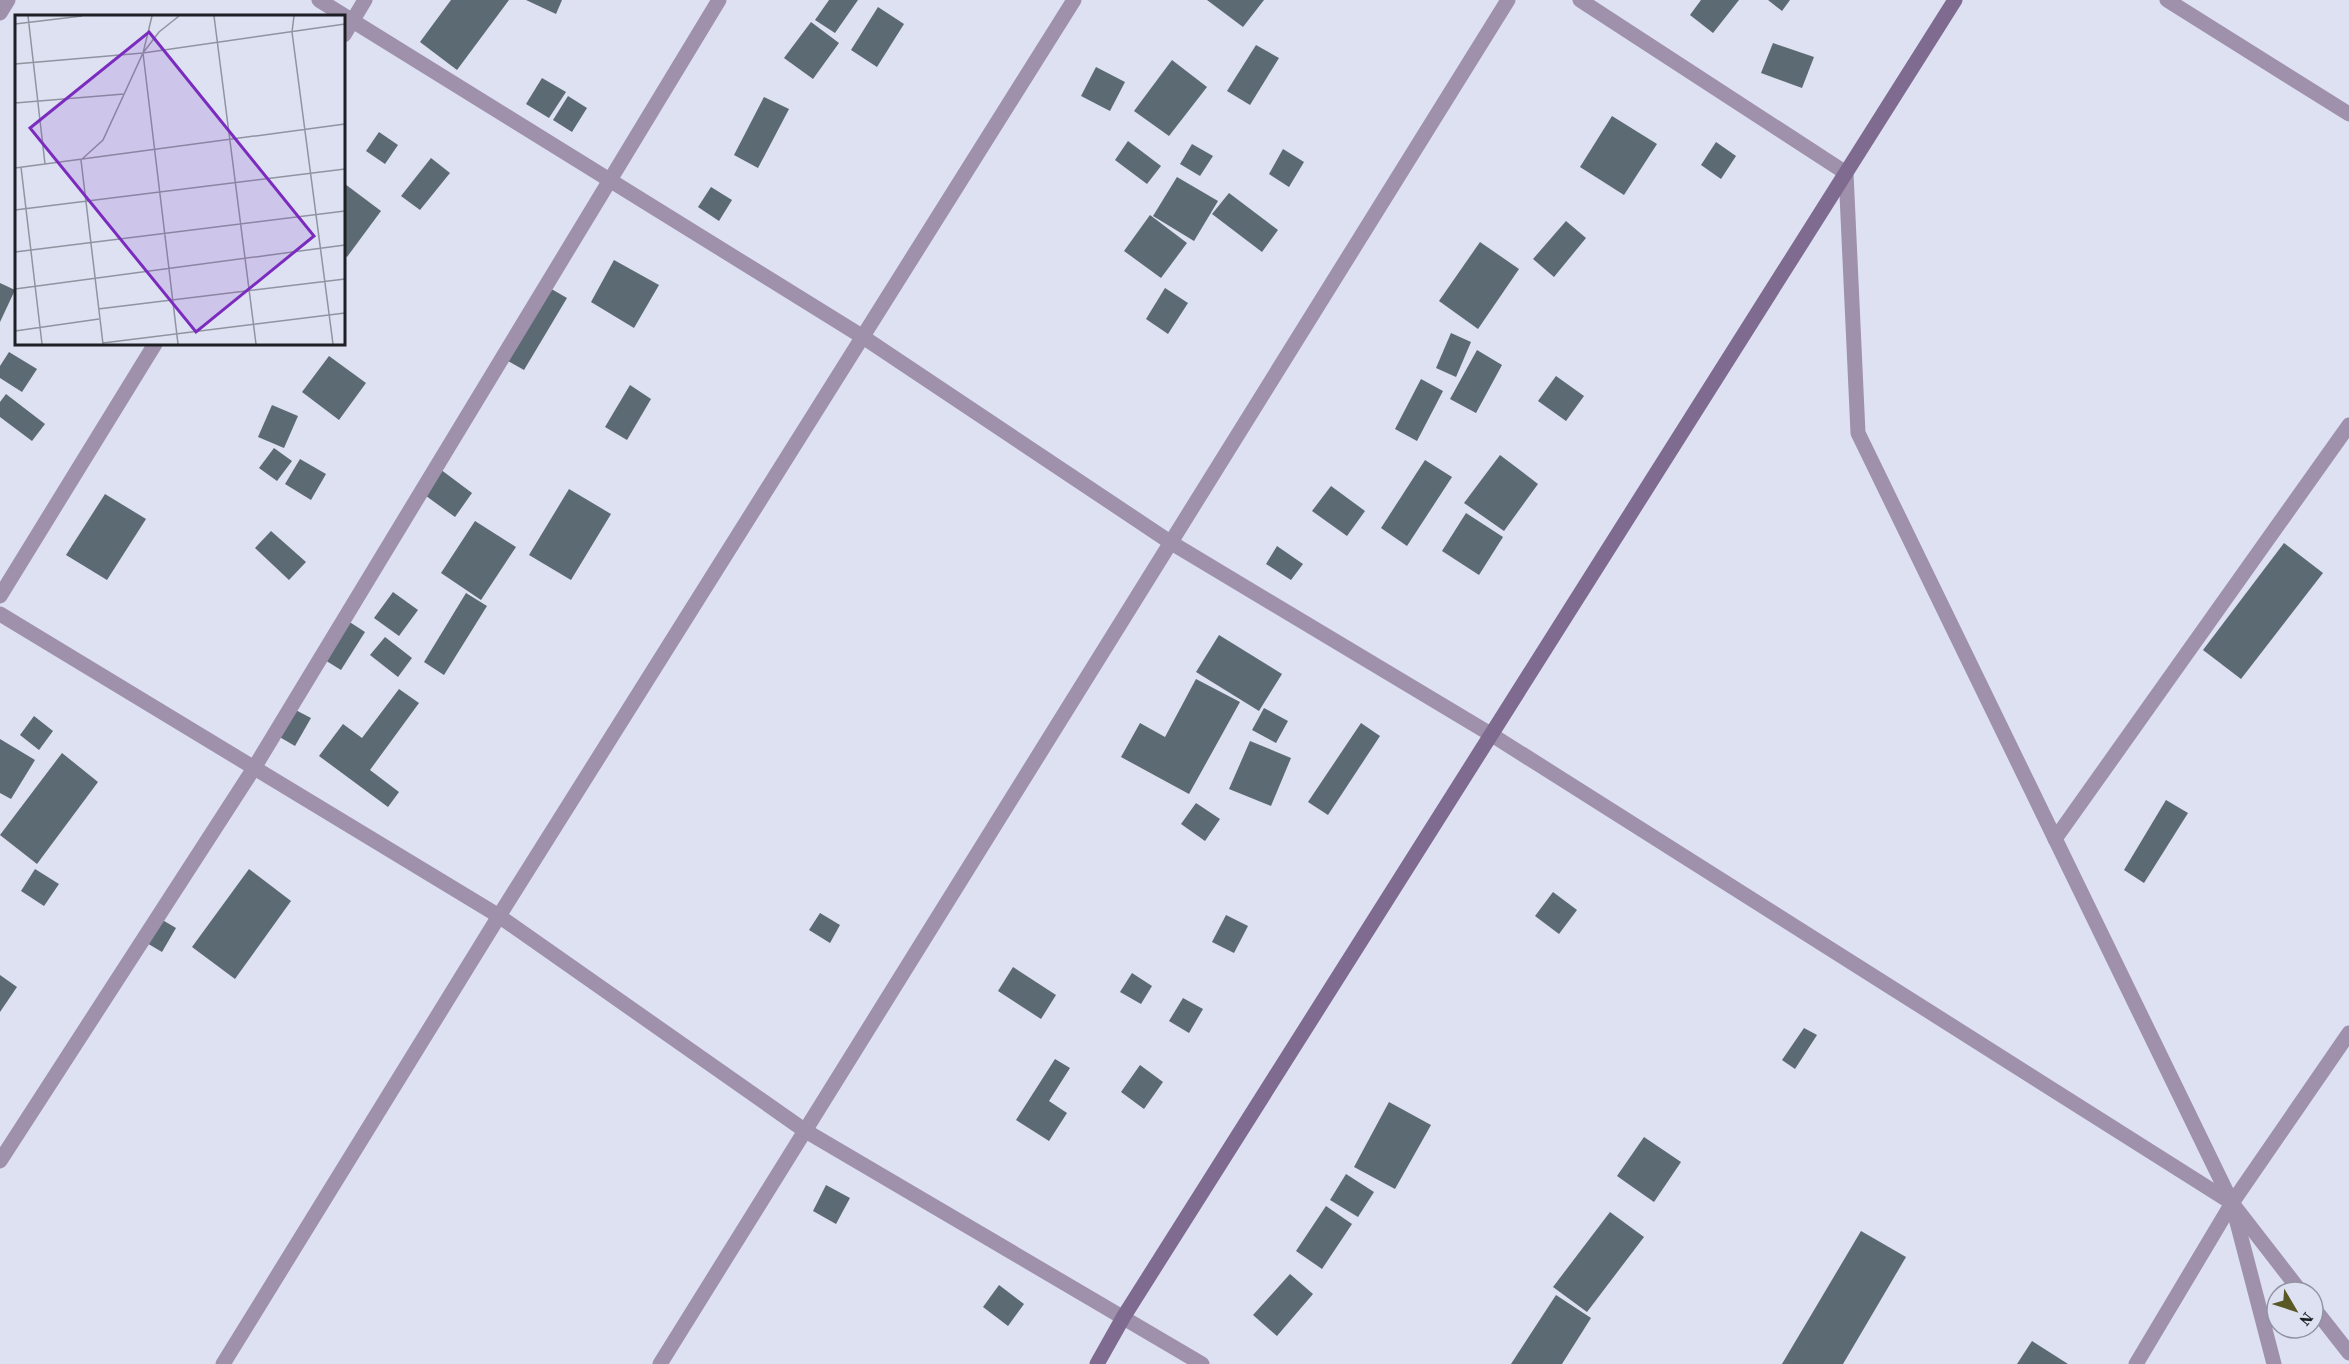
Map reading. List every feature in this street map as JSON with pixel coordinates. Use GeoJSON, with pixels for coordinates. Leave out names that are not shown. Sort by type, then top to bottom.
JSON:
{"type":"FeatureCollection","features":[{"type":"Feature","properties":{"kind":"street"},"geometry":{"type":"LineString","coordinates":[[0,13],[8,0]]}},
{"type":"Feature","properties":{"kind":"street"},"geometry":{"type":"LineString","coordinates":[[319,0],[343,15]]}},
{"type":"Feature","properties":{"kind":"street"},"geometry":{"type":"LineString","coordinates":[[345,33],[365,0]]}},
{"type":"Feature","properties":{"kind":"street"},"geometry":{"type":"LineString","coordinates":[[0,1161],[254,768],[719,0]]}},
{"type":"Feature","properties":{"kind":"street"},"geometry":{"type":"LineString","coordinates":[[223,1364],[499,916],[1074,0]]}},
{"type":"Feature","properties":{"kind":"street"},"geometry":{"type":"LineString","coordinates":[[660,1364],[1508,0]]}},
{"type":"Feature","properties":{"kind":"street"},"geometry":{"type":"LineString","coordinates":[[1580,0],[1846,173]]}},
{"type":"Feature","properties":{"kind":"street"},"geometry":{"type":"LineString","coordinates":[[1097,1364],[1124,1316],[1955,0]]}},
{"type":"Feature","properties":{"kind":"street"},"geometry":{"type":"LineString","coordinates":[[2168,0],[2349,114]]}},
{"type":"Feature","properties":{"kind":"street"},"geometry":{"type":"LineString","coordinates":[[345,17],[863,337],[1170,542],[1492,735],[2232,1203],[2292,1280]]}},
{"type":"Feature","properties":{"kind":"street"},"geometry":{"type":"LineString","coordinates":[[1846,173],[1858,433],[2232,1203],[2274,1364]]}},
{"type":"Feature","properties":{"kind":"street"},"geometry":{"type":"LineString","coordinates":[[0,596],[153,345]]}},
{"type":"Feature","properties":{"kind":"street"},"geometry":{"type":"LineString","coordinates":[[2055,839],[2349,425]]}},
{"type":"Feature","properties":{"kind":"street"},"geometry":{"type":"LineString","coordinates":[[0,614],[499,916],[804,1130],[1124,1316],[1202,1364]]}},
{"type":"Feature","properties":{"kind":"street"},"geometry":{"type":"LineString","coordinates":[[2136,1364],[2232,1203],[2349,1033]]}},
{"type":"Feature","properties":{"kind":"street"},"geometry":{"type":"LineString","coordinates":[[2325,1322],[2349,1353]]}},
{"type":"Feature","properties":{"kind":"building"},"geometry":{"type":"Polygon","coordinates":[[[451,0],[509,0],[457,70],[420,42],[451,0]]]}},
{"type":"Feature","properties":{"kind":"building"},"geometry":{"type":"Polygon","coordinates":[[[526,0],[562,0],[556,14],[526,0]]]}},
{"type":"Feature","properties":{"kind":"building"},"geometry":{"type":"Polygon","coordinates":[[[829,0],[858,0],[835,33],[815,20],[829,0]]]}},
{"type":"Feature","properties":{"kind":"building"},"geometry":{"type":"Polygon","coordinates":[[[1207,0],[1264,0],[1243,27],[1207,0]]]}},
{"type":"Feature","properties":{"kind":"building"},"geometry":{"type":"Polygon","coordinates":[[[1701,0],[1739,0],[1713,33],[1690,15],[1701,0]]]}},
{"type":"Feature","properties":{"kind":"building"},"geometry":{"type":"Polygon","coordinates":[[[1768,0],[1790,0],[1782,11],[1768,0]]]}},
{"type":"Feature","properties":{"kind":"building"},"geometry":{"type":"Polygon","coordinates":[[[878,7],[904,24],[877,67],[851,50],[878,7]]]}},
{"type":"Feature","properties":{"kind":"building"},"geometry":{"type":"Polygon","coordinates":[[[811,22],[839,43],[813,79],[784,58],[811,22]]]}},
{"type":"Feature","properties":{"kind":"building"},"geometry":{"type":"Polygon","coordinates":[[[1773,43],[1814,57],[1802,88],[1761,73],[1773,43]]]}},
{"type":"Feature","properties":{"kind":"building"},"geometry":{"type":"Polygon","coordinates":[[[1256,45],[1279,58],[1250,105],[1227,91],[1256,45]]]}},
{"type":"Feature","properties":{"kind":"building"},"geometry":{"type":"Polygon","coordinates":[[[1172,60],[1207,87],[1169,136],[1134,111],[1172,60]]]}},
{"type":"Feature","properties":{"kind":"building"},"geometry":{"type":"Polygon","coordinates":[[[1096,67],[1125,82],[1110,111],[1081,96],[1096,67]]]}},
{"type":"Feature","properties":{"kind":"building"},"geometry":{"type":"Polygon","coordinates":[[[542,78],[566,92],[549,118],[526,104],[542,78]]]}},
{"type":"Feature","properties":{"kind":"building"},"geometry":{"type":"Polygon","coordinates":[[[568,96],[587,108],[572,132],[553,120],[568,96]]]}},
{"type":"Feature","properties":{"kind":"building"},"geometry":{"type":"Polygon","coordinates":[[[764,97],[789,109],[758,168],[734,155],[764,97]]]}},
{"type":"Feature","properties":{"kind":"building"},"geometry":{"type":"Polygon","coordinates":[[[1612,116],[1657,144],[1624,195],[1580,167],[1612,116]]]}},
{"type":"Feature","properties":{"kind":"building"},"geometry":{"type":"Polygon","coordinates":[[[379,132],[398,145],[385,164],[366,151],[379,132]]]}},
{"type":"Feature","properties":{"kind":"building"},"geometry":{"type":"Polygon","coordinates":[[[1128,141],[1161,166],[1147,184],[1115,160],[1128,141]]]}},
{"type":"Feature","properties":{"kind":"building"},"geometry":{"type":"Polygon","coordinates":[[[1716,142],[1736,156],[1721,179],[1701,165],[1716,142]]]}},
{"type":"Feature","properties":{"kind":"building"},"geometry":{"type":"Polygon","coordinates":[[[1192,144],[1213,156],[1200,176],[1180,164],[1192,144]]]}},
{"type":"Feature","properties":{"kind":"building"},"geometry":{"type":"Polygon","coordinates":[[[1283,149],[1304,162],[1289,187],[1269,174],[1283,149]]]}},
{"type":"Feature","properties":{"kind":"building"},"geometry":{"type":"Polygon","coordinates":[[[431,158],[450,173],[420,210],[401,196],[431,158]]]}},
{"type":"Feature","properties":{"kind":"building"},"geometry":{"type":"Polygon","coordinates":[[[1177,177],[1218,201],[1194,241],[1153,216],[1177,177]]]}},
{"type":"Feature","properties":{"kind":"building"},"geometry":{"type":"Polygon","coordinates":[[[345,184],[381,211],[347,257],[345,255],[345,184]]]}},
{"type":"Feature","properties":{"kind":"building"},"geometry":{"type":"Polygon","coordinates":[[[711,187],[732,200],[719,221],[698,207],[711,187]]]}},
{"type":"Feature","properties":{"kind":"building"},"geometry":{"type":"Polygon","coordinates":[[[1229,193],[1278,230],[1262,252],[1212,214],[1229,193]]]}},
{"type":"Feature","properties":{"kind":"building"},"geometry":{"type":"Polygon","coordinates":[[[1150,215],[1187,243],[1161,278],[1124,251],[1150,215]]]}},
{"type":"Feature","properties":{"kind":"building"},"geometry":{"type":"Polygon","coordinates":[[[1566,221],[1586,238],[1554,277],[1533,259],[1566,221]]]}},
{"type":"Feature","properties":{"kind":"building"},"geometry":{"type":"Polygon","coordinates":[[[1480,242],[1519,269],[1478,329],[1439,301],[1480,242]]]}},
{"type":"Feature","properties":{"kind":"building"},"geometry":{"type":"Polygon","coordinates":[[[614,260],[659,285],[634,328],[591,302],[614,260]]]}},
{"type":"Feature","properties":{"kind":"building"},"geometry":{"type":"Polygon","coordinates":[[[0,283],[15,290],[0,322],[0,283]]]}},
{"type":"Feature","properties":{"kind":"building"},"geometry":{"type":"Polygon","coordinates":[[[548,287],[567,298],[524,370],[506,360],[548,287]]]}},
{"type":"Feature","properties":{"kind":"building"},"geometry":{"type":"Polygon","coordinates":[[[1165,288],[1188,303],[1168,334],[1146,319],[1165,288]]]}},
{"type":"Feature","properties":{"kind":"building"},"geometry":{"type":"Polygon","coordinates":[[[1451,333],[1471,342],[1456,377],[1436,368],[1451,333]]]}},
{"type":"Feature","properties":{"kind":"building"},"geometry":{"type":"Polygon","coordinates":[[[1477,350],[1502,365],[1476,413],[1450,399],[1477,350]]]}},
{"type":"Feature","properties":{"kind":"building"},"geometry":{"type":"Polygon","coordinates":[[[9,352],[37,369],[22,392],[0,378],[0,366],[9,352]]]}},
{"type":"Feature","properties":{"kind":"building"},"geometry":{"type":"Polygon","coordinates":[[[329,356],[366,383],[339,420],[302,392],[329,356]]]}},
{"type":"Feature","properties":{"kind":"building"},"geometry":{"type":"Polygon","coordinates":[[[1556,376],[1584,396],[1566,421],[1538,401],[1556,376]]]}},
{"type":"Feature","properties":{"kind":"building"},"geometry":{"type":"Polygon","coordinates":[[[1421,379],[1443,391],[1417,441],[1395,429],[1421,379]]]}},
{"type":"Feature","properties":{"kind":"building"},"geometry":{"type":"Polygon","coordinates":[[[630,385],[651,399],[627,440],[605,427],[630,385]]]}},
{"type":"Feature","properties":{"kind":"building"},"geometry":{"type":"Polygon","coordinates":[[[6,394],[45,424],[32,441],[0,417],[0,402],[6,394]]]}},
{"type":"Feature","properties":{"kind":"building"},"geometry":{"type":"Polygon","coordinates":[[[272,405],[298,416],[284,448],[258,437],[272,405]]]}},
{"type":"Feature","properties":{"kind":"building"},"geometry":{"type":"Polygon","coordinates":[[[274,448],[292,461],[277,481],[259,468],[274,448]]]}},
{"type":"Feature","properties":{"kind":"building"},"geometry":{"type":"Polygon","coordinates":[[[1500,455],[1538,484],[1504,531],[1464,503],[1500,455]]]}},
{"type":"Feature","properties":{"kind":"building"},"geometry":{"type":"Polygon","coordinates":[[[300,459],[326,474],[311,500],[285,484],[300,459]]]}},
{"type":"Feature","properties":{"kind":"building"},"geometry":{"type":"Polygon","coordinates":[[[1425,460],[1452,477],[1407,546],[1381,528],[1425,460]]]}},
{"type":"Feature","properties":{"kind":"building"},"geometry":{"type":"Polygon","coordinates":[[[440,469],[472,493],[455,517],[422,493],[440,469]]]}},
{"type":"Feature","properties":{"kind":"building"},"geometry":{"type":"Polygon","coordinates":[[[1331,486],[1365,511],[1347,536],[1312,511],[1331,486]]]}},
{"type":"Feature","properties":{"kind":"building"},"geometry":{"type":"Polygon","coordinates":[[[569,489],[611,514],[571,580],[529,555],[569,489]]]}},
{"type":"Feature","properties":{"kind":"building"},"geometry":{"type":"Polygon","coordinates":[[[105,494],[146,519],[107,580],[66,555],[105,494]]]}},
{"type":"Feature","properties":{"kind":"building"},"geometry":{"type":"Polygon","coordinates":[[[1466,513],[1503,537],[1479,575],[1442,551],[1466,513]]]}},
{"type":"Feature","properties":{"kind":"building"},"geometry":{"type":"Polygon","coordinates":[[[475,521],[516,547],[481,600],[441,573],[475,521]]]}},
{"type":"Feature","properties":{"kind":"building"},"geometry":{"type":"Polygon","coordinates":[[[271,531],[306,562],[289,580],[255,548],[271,531]]]}},
{"type":"Feature","properties":{"kind":"building"},"geometry":{"type":"Polygon","coordinates":[[[2284,543],[2323,573],[2241,679],[2203,650],[2284,543]]]}},
{"type":"Feature","properties":{"kind":"building"},"geometry":{"type":"Polygon","coordinates":[[[1277,546],[1303,564],[1291,580],[1266,564],[1277,546]]]}},
{"type":"Feature","properties":{"kind":"building"},"geometry":{"type":"Polygon","coordinates":[[[393,592],[418,610],[399,636],[374,618],[393,592]]]}},
{"type":"Feature","properties":{"kind":"building"},"geometry":{"type":"Polygon","coordinates":[[[466,593],[487,606],[444,675],[424,662],[466,593]]]}},
{"type":"Feature","properties":{"kind":"building"},"geometry":{"type":"Polygon","coordinates":[[[345,619],[365,632],[341,670],[320,657],[345,619]]]}},
{"type":"Feature","properties":{"kind":"building"},"geometry":{"type":"Polygon","coordinates":[[[1219,635],[1282,674],[1259,711],[1196,672],[1219,635]]]}},
{"type":"Feature","properties":{"kind":"building"},"geometry":{"type":"Polygon","coordinates":[[[385,637],[412,658],[398,677],[370,655],[385,637]]]}},
{"type":"Feature","properties":{"kind":"building"},"geometry":{"type":"Polygon","coordinates":[[[1196,679],[1240,702],[1189,794],[1121,757],[1140,723],[1165,737],[1196,679]]]}},
{"type":"Feature","properties":{"kind":"building"},"geometry":{"type":"Polygon","coordinates":[[[399,689],[419,703],[370,770],[399,792],[388,807],[319,756],[343,724],[362,738],[399,689]]]}},
{"type":"Feature","properties":{"kind":"building"},"geometry":{"type":"Polygon","coordinates":[[[286,705],[311,718],[295,746],[271,732],[286,705]]]}},
{"type":"Feature","properties":{"kind":"building"},"geometry":{"type":"Polygon","coordinates":[[[1264,708],[1288,721],[1276,743],[1252,730],[1264,708]]]}},
{"type":"Feature","properties":{"kind":"building"},"geometry":{"type":"Polygon","coordinates":[[[34,716],[53,731],[39,750],[20,735],[34,716]]]}},
{"type":"Feature","properties":{"kind":"building"},"geometry":{"type":"Polygon","coordinates":[[[1361,723],[1380,736],[1328,815],[1308,802],[1361,723]]]}},
{"type":"Feature","properties":{"kind":"building"},"geometry":{"type":"Polygon","coordinates":[[[0,739],[35,760],[11,799],[0,793],[0,739]]]}},
{"type":"Feature","properties":{"kind":"building"},"geometry":{"type":"Polygon","coordinates":[[[1250,741],[1291,758],[1271,806],[1229,789],[1250,741]]]}},
{"type":"Feature","properties":{"kind":"building"},"geometry":{"type":"Polygon","coordinates":[[[62,753],[98,782],[37,864],[0,835],[62,753]]]}},
{"type":"Feature","properties":{"kind":"building"},"geometry":{"type":"Polygon","coordinates":[[[2166,800],[2188,813],[2144,883],[2124,870],[2166,800]]]}},
{"type":"Feature","properties":{"kind":"building"},"geometry":{"type":"Polygon","coordinates":[[[1196,803],[1220,819],[1205,841],[1181,824],[1196,803]]]}},
{"type":"Feature","properties":{"kind":"building"},"geometry":{"type":"Polygon","coordinates":[[[35,869],[59,884],[44,906],[21,891],[35,869]]]}},
{"type":"Feature","properties":{"kind":"building"},"geometry":{"type":"Polygon","coordinates":[[[249,869],[291,901],[235,979],[192,947],[249,869]]]}},
{"type":"Feature","properties":{"kind":"building"},"geometry":{"type":"Polygon","coordinates":[[[1553,892],[1577,910],[1559,934],[1535,916],[1553,892]]]}},
{"type":"Feature","properties":{"kind":"building"},"geometry":{"type":"Polygon","coordinates":[[[820,913],[840,925],[830,943],[809,930],[820,913]]]}},
{"type":"Feature","properties":{"kind":"building"},"geometry":{"type":"Polygon","coordinates":[[[154,915],[176,928],[162,952],[140,939],[154,915]]]}},
{"type":"Feature","properties":{"kind":"building"},"geometry":{"type":"Polygon","coordinates":[[[1226,915],[1248,926],[1234,953],[1212,942],[1226,915]]]}},
{"type":"Feature","properties":{"kind":"building"},"geometry":{"type":"Polygon","coordinates":[[[1013,967],[1056,995],[1041,1019],[998,991],[1013,967]]]}},
{"type":"Feature","properties":{"kind":"building"},"geometry":{"type":"Polygon","coordinates":[[[1132,973],[1152,986],[1141,1004],[1120,992],[1132,973]]]}},
{"type":"Feature","properties":{"kind":"building"},"geometry":{"type":"Polygon","coordinates":[[[0,975],[17,987],[0,1012],[0,975]]]}},
{"type":"Feature","properties":{"kind":"building"},"geometry":{"type":"Polygon","coordinates":[[[1183,998],[1203,1009],[1189,1033],[1169,1021],[1183,998]]]}},
{"type":"Feature","properties":{"kind":"building"},"geometry":{"type":"Polygon","coordinates":[[[1804,1028],[1817,1035],[1795,1069],[1782,1060],[1804,1028]]]}},
{"type":"Feature","properties":{"kind":"building"},"geometry":{"type":"Polygon","coordinates":[[[1055,1059],[1070,1068],[1049,1101],[1067,1113],[1049,1141],[1016,1120],[1055,1059]]]}},
{"type":"Feature","properties":{"kind":"building"},"geometry":{"type":"Polygon","coordinates":[[[1140,1065],[1163,1082],[1144,1109],[1121,1092],[1140,1065]]]}},
{"type":"Feature","properties":{"kind":"building"},"geometry":{"type":"Polygon","coordinates":[[[1389,1102],[1431,1125],[1395,1189],[1354,1167],[1389,1102]]]}},
{"type":"Feature","properties":{"kind":"building"},"geometry":{"type":"Polygon","coordinates":[[[1644,1137],[1681,1162],[1654,1202],[1617,1176],[1644,1137]]]}},
{"type":"Feature","properties":{"kind":"building"},"geometry":{"type":"Polygon","coordinates":[[[1346,1174],[1374,1192],[1358,1217],[1330,1200],[1346,1174]]]}},
{"type":"Feature","properties":{"kind":"building"},"geometry":{"type":"Polygon","coordinates":[[[826,1185],[850,1198],[836,1224],[813,1211],[826,1185]]]}},
{"type":"Feature","properties":{"kind":"building"},"geometry":{"type":"Polygon","coordinates":[[[1326,1206],[1352,1224],[1322,1269],[1296,1251],[1326,1206]]]}},
{"type":"Feature","properties":{"kind":"building"},"geometry":{"type":"Polygon","coordinates":[[[1610,1212],[1644,1237],[1587,1312],[1553,1287],[1610,1212]]]}},
{"type":"Feature","properties":{"kind":"building"},"geometry":{"type":"Polygon","coordinates":[[[1861,1231],[1906,1257],[1843,1364],[1782,1364],[1861,1231]]]}},
{"type":"Feature","properties":{"kind":"building"},"geometry":{"type":"Polygon","coordinates":[[[1290,1274],[1313,1294],[1277,1336],[1253,1315],[1290,1274]]]}},
{"type":"Feature","properties":{"kind":"building"},"geometry":{"type":"Polygon","coordinates":[[[999,1285],[1024,1304],[1008,1326],[983,1307],[999,1285]]]}},
{"type":"Feature","properties":{"kind":"building"},"geometry":{"type":"Polygon","coordinates":[[[1556,1295],[1591,1318],[1562,1364],[1511,1364],[1556,1295]]]}},
{"type":"Feature","properties":{"kind":"building"},"geometry":{"type":"Polygon","coordinates":[[[2032,1341],[2068,1364],[2017,1364],[2032,1341]]]}}]}
